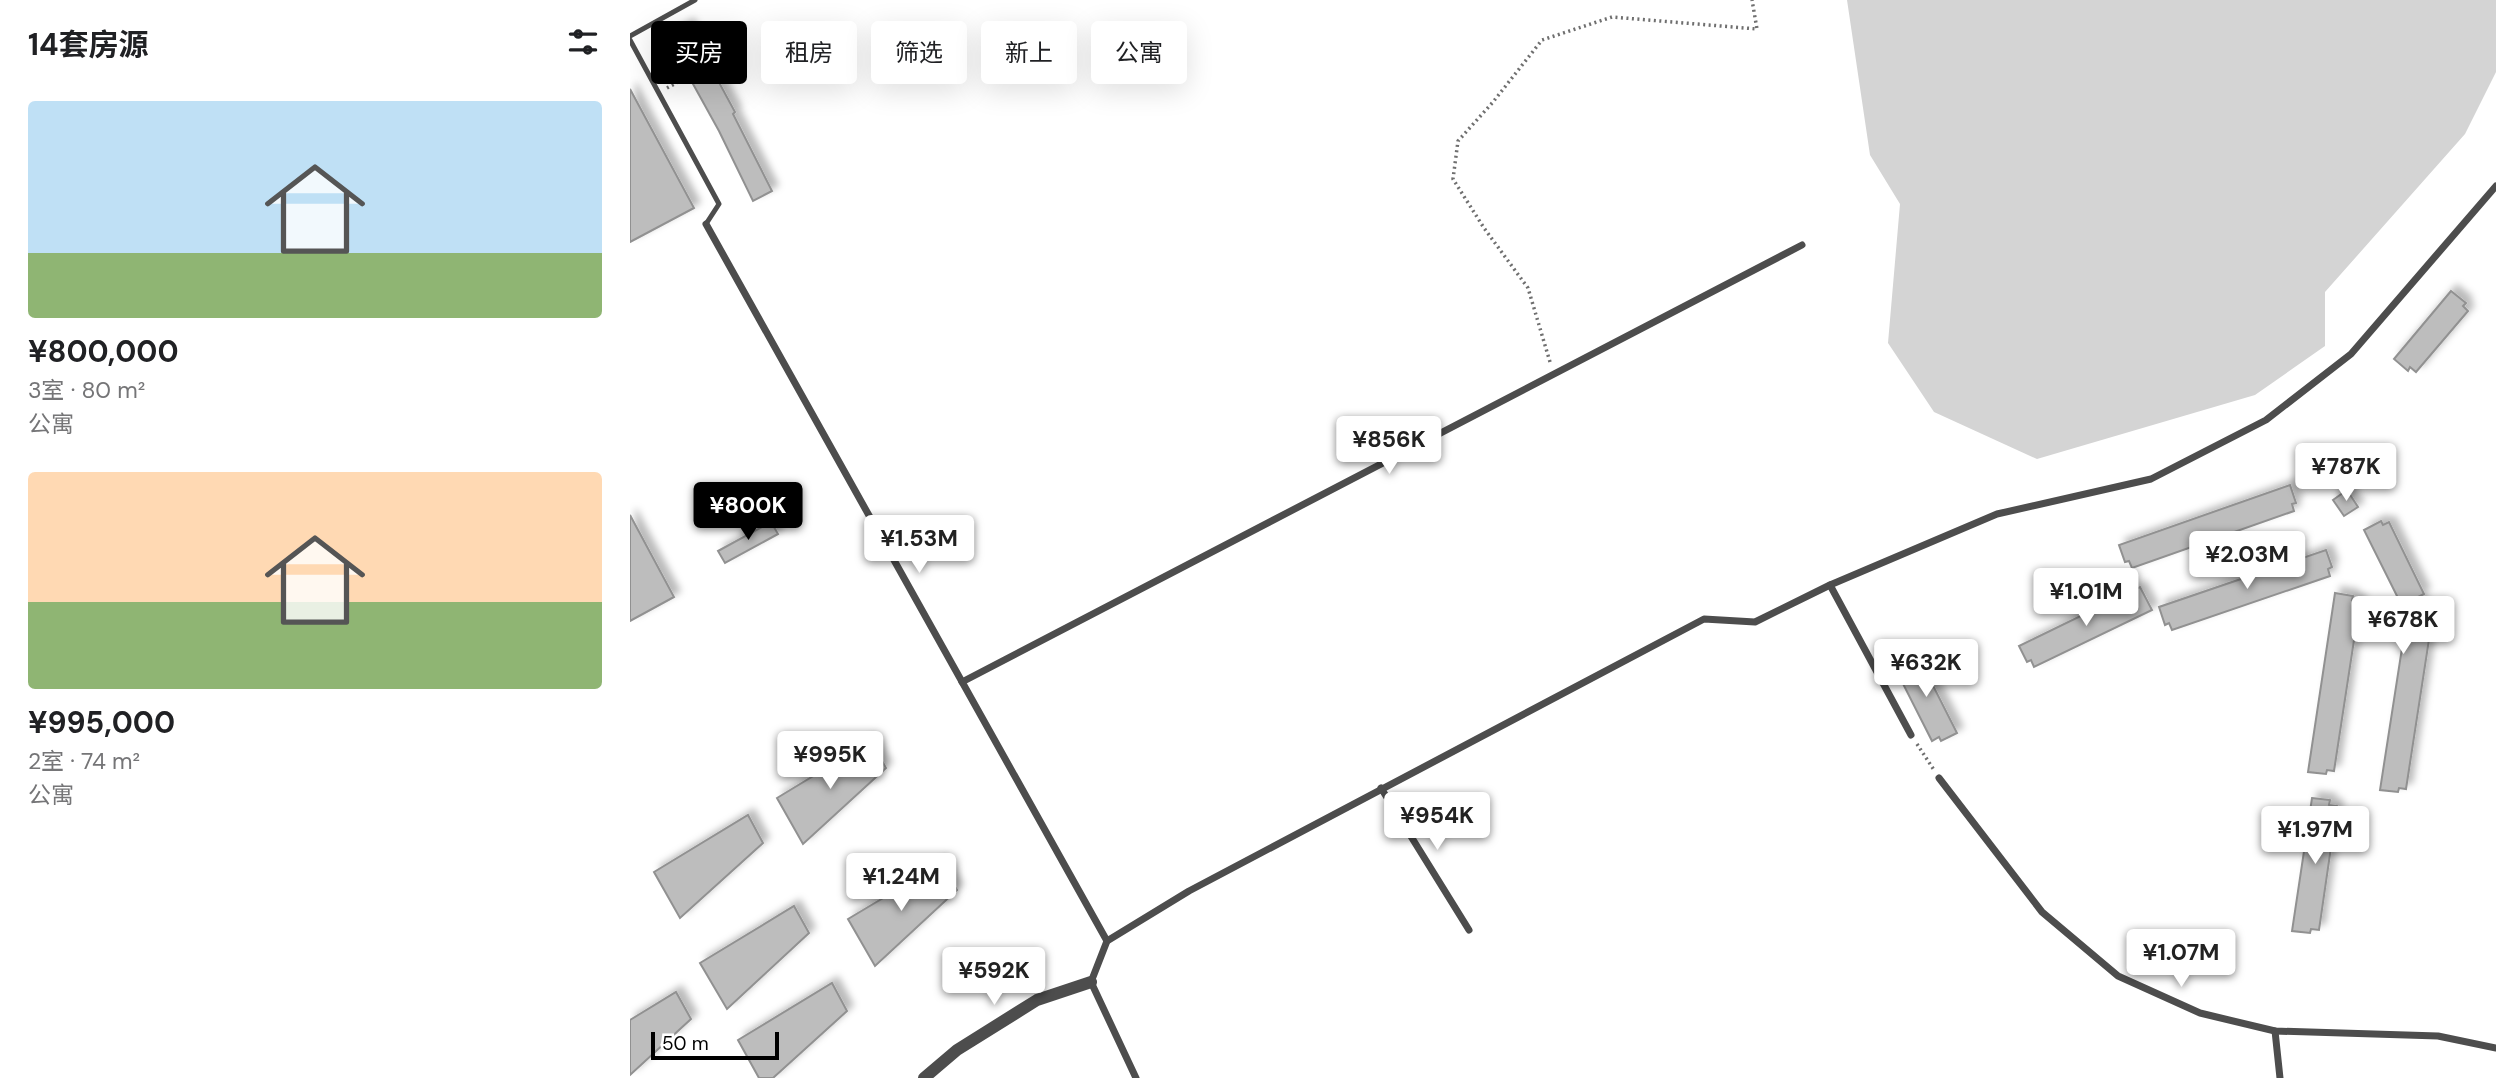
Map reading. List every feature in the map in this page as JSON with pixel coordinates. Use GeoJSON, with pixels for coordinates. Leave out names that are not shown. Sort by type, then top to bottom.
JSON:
{"type":"FeatureCollection","features":[{"type":"Feature","properties":{"kind":"street"},"geometry":{"type":"LineString","coordinates":[[1136,1078],[1091,982],[1107,941],[1189,891],[1704,619],[1755,622],[1830,585],[1997,514],[2151,480],[2266,420],[2351,354],[2496,186]]}},
{"type":"Feature","properties":{"kind":"street"},"geometry":{"type":"LineString","coordinates":[[706,224],[1107,941]]}},
{"type":"Feature","properties":{"kind":"street"},"geometry":{"type":"LineString","coordinates":[[962,682],[1802,245]]}},
{"type":"Feature","properties":{"kind":"street"},"geometry":{"type":"LineString","coordinates":[[1830,585],[1911,736]]}},
{"type":"Feature","properties":{"kind":"street"},"geometry":{"type":"LineString","coordinates":[[1939,778],[2042,912],[2118,976],[2200,1013],[2275,1031],[2438,1035],[2496,1048]]}},
{"type":"Feature","properties":{"kind":"street"},"geometry":{"type":"LineString","coordinates":[[1381,788],[1469,930]]}},
{"type":"Feature","properties":{"kind":"street"},"geometry":{"type":"LineString","coordinates":[[924,1078],[957,1050],[1037,1000],[1091,982]]}},
{"type":"Feature","properties":{"kind":"street"},"geometry":{"type":"LineString","coordinates":[[2275,1031],[2280,1078]]}},
{"type":"Feature","properties":{"kind":"lane"},"geometry":{"type":"LineString","coordinates":[[695,0],[630,38],[719,204],[706,224]]}},
{"type":"Feature","properties":{"kind":"path"},"geometry":{"type":"LineString","coordinates":[[1553,374],[1528,288],[1484,228],[1453,179],[1458,141],[1542,40],[1612,17],[1757,29],[1752,0]]}},
{"type":"Feature","properties":{"kind":"path"},"geometry":{"type":"LineString","coordinates":[[670,86],[674,84]]}},
{"type":"Feature","properties":{"kind":"path"},"geometry":{"type":"LineString","coordinates":[[1911,736],[1939,778]]}},
{"type":"Feature","properties":{"kind":"shaded area"},"geometry":{"type":"Polygon","coordinates":[[[1847,0],[2496,0],[2496,72],[2465,134],[2325,292],[2325,346],[2255,395],[2037,459],[1934,412],[1888,343],[1900,204],[1870,155],[1847,0]]]}},
{"type":"Feature","properties":{"kind":"building"},"geometry":{"type":"Polygon","coordinates":[[[693,84],[720,84],[772,191],[753,201],[693,84]]]}},
{"type":"Feature","properties":{"kind":"building"},"geometry":{"type":"Polygon","coordinates":[[[630,89],[694,208],[630,242],[630,89]]]}},
{"type":"Feature","properties":{"kind":"building"},"geometry":{"type":"Polygon","coordinates":[[[2451,291],[2466,303],[2463,306],[2468,311],[2416,372],[2410,367],[2408,371],[2394,359],[2451,291]]]}},
{"type":"Feature","properties":{"kind":"building"},"geometry":{"type":"Polygon","coordinates":[[[2290,485],[2296,503],[2292,504],[2294,511],[2132,568],[2129,561],[2125,562],[2119,545],[2290,485]]]}},
{"type":"Feature","properties":{"kind":"building"},"geometry":{"type":"Polygon","coordinates":[[[2347,490],[2358,507],[2344,516],[2333,500],[2347,490]]]}},
{"type":"Feature","properties":{"kind":"building"},"geometry":{"type":"Polygon","coordinates":[[[630,515],[674,597],[630,621],[630,515]]]}},
{"type":"Feature","properties":{"kind":"building"},"geometry":{"type":"Polygon","coordinates":[[[2381,521],[2383,525],[2389,522],[2424,594],[2418,597],[2425,619],[2432,620],[2406,789],[2399,788],[2398,792],[2380,790],[2407,616],[2364,530],[2381,521]]]}},
{"type":"Feature","properties":{"kind":"building"},"geometry":{"type":"Polygon","coordinates":[[[771,522],[778,534],[725,563],[718,551],[771,522]]]}},
{"type":"Feature","properties":{"kind":"building"},"geometry":{"type":"Polygon","coordinates":[[[2326,550],[2332,567],[2328,569],[2330,576],[2172,630],[2169,623],[2165,625],[2159,607],[2326,550]]]}},
{"type":"Feature","properties":{"kind":"building"},"geometry":{"type":"Polygon","coordinates":[[[2140,587],[2152,610],[2034,667],[2031,660],[2027,662],[2019,646],[2140,587]]]}},
{"type":"Feature","properties":{"kind":"building"},"geometry":{"type":"Polygon","coordinates":[[[2335,593],[2353,596],[2352,600],[2360,601],[2334,771],[2327,770],[2326,774],[2308,772],[2335,593]]]}},
{"type":"Feature","properties":{"kind":"building"},"geometry":{"type":"Polygon","coordinates":[[[1917,654],[1957,733],[1941,741],[1939,737],[1932,741],[1896,670],[1903,666],[1901,663],[1917,654]]]}},
{"type":"Feature","properties":{"kind":"building"},"geometry":{"type":"Polygon","coordinates":[[[871,741],[886,768],[803,844],[777,798],[871,741]]]}},
{"type":"Feature","properties":{"kind":"building"},"geometry":{"type":"Polygon","coordinates":[[[2312,798],[2330,800],[2329,805],[2337,806],[2319,930],[2311,929],[2310,933],[2292,931],[2312,798]]]}},
{"type":"Feature","properties":{"kind":"building"},"geometry":{"type":"Polygon","coordinates":[[[748,815],[763,843],[680,918],[654,872],[748,815]]]}},
{"type":"Feature","properties":{"kind":"building"},"geometry":{"type":"Polygon","coordinates":[[[942,863],[957,890],[875,966],[848,919],[942,863]]]}},
{"type":"Feature","properties":{"kind":"building"},"geometry":{"type":"Polygon","coordinates":[[[794,906],[809,933],[727,1009],[700,963],[794,906]]]}},
{"type":"Feature","properties":{"kind":"building"},"geometry":{"type":"Polygon","coordinates":[[[832,983],[847,1011],[773,1078],[759,1078],[738,1040],[832,983]]]}},
{"type":"Feature","properties":{"kind":"building"},"geometry":{"type":"Polygon","coordinates":[[[676,992],[691,1019],[630,1075],[630,1020],[676,992]]]}}]}
